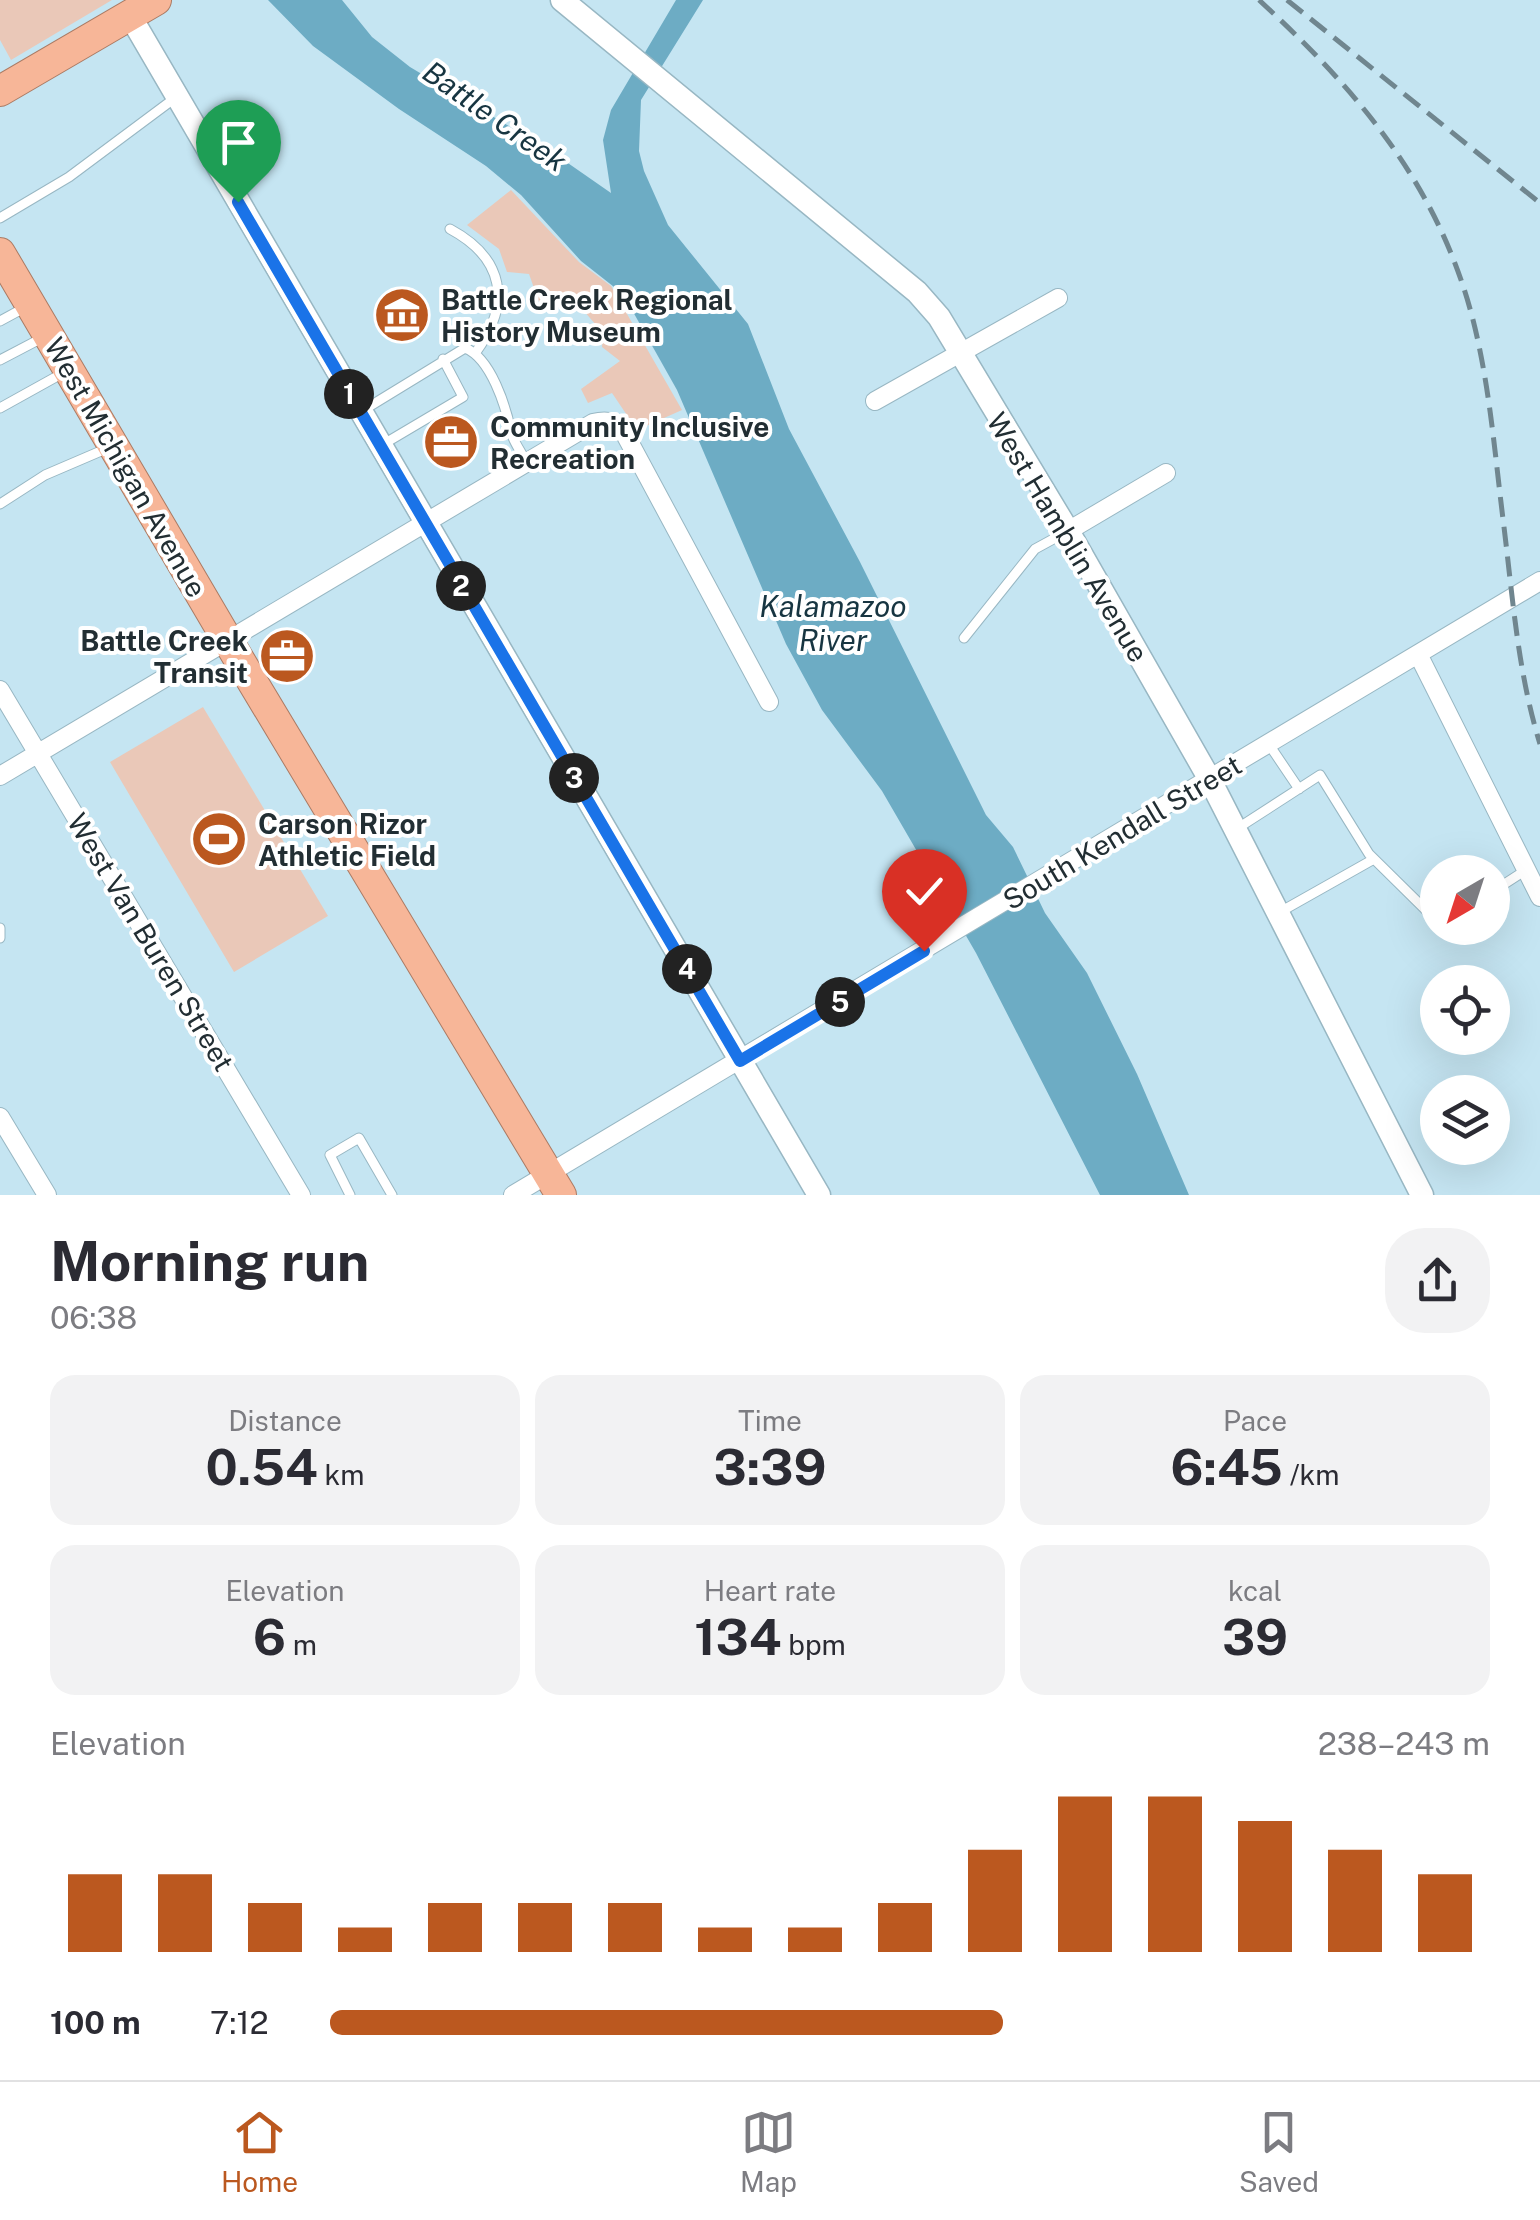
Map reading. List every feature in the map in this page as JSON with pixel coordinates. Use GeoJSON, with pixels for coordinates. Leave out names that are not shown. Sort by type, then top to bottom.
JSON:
{"type":"FeatureCollection","features":[{"type":"Feature","properties":{"kind":"highway"},"geometry":{"type":"LineString","coordinates":[[1,87],[135,5]]}},
{"type":"Feature","properties":{"kind":"highway","name":"West Michigan Avenue"},"geometry":{"type":"LineString","coordinates":[[3,266],[30,305],[554,1184]]}},
{"type":"Feature","properties":{"kind":"street","name":"West Hamblin Avenue"},"geometry":{"type":"LineString","coordinates":[[562,0],[917,292],[939,317],[1068,531],[1208,778],[1422,1195]]}},
{"type":"Feature","properties":{"kind":"street"},"geometry":{"type":"LineString","coordinates":[[135,5],[177,96],[819,1195]]}},
{"type":"Feature","properties":{"kind":"street"},"geometry":{"type":"LineString","coordinates":[[874,401],[1058,298]]}},
{"type":"Feature","properties":{"kind":"street"},"geometry":{"type":"LineString","coordinates":[[0,776],[594,422],[607,420],[618,424],[626,436],[769,702]]}},
{"type":"Feature","properties":{"kind":"street"},"geometry":{"type":"LineString","coordinates":[[1068,531],[1166,473]]}},
{"type":"Feature","properties":{"kind":"street","name":"South Kendall Street"},"geometry":{"type":"LineString","coordinates":[[513,1195],[554,1184],[740,1061],[1540,580]]}},
{"type":"Feature","properties":{"kind":"street"},"geometry":{"type":"LineString","coordinates":[[1418,654],[1540,898]]}},
{"type":"Feature","properties":{"kind":"street","name":"West Van Buren Street"},"geometry":{"type":"LineString","coordinates":[[0,690],[301,1195]]}},
{"type":"Feature","properties":{"kind":"street"},"geometry":{"type":"LineString","coordinates":[[0,1116],[47,1195]]}},
{"type":"Feature","properties":{"kind":"lane"},"geometry":{"type":"LineString","coordinates":[[0,218],[68,177],[177,96]]}},
{"type":"Feature","properties":{"kind":"lane"},"geometry":{"type":"LineString","coordinates":[[450,229],[474,242],[488,260],[498,294],[498,313],[476,352]]}},
{"type":"Feature","properties":{"kind":"lane"},"geometry":{"type":"LineString","coordinates":[[0,321],[30,305]]}},
{"type":"Feature","properties":{"kind":"lane"},"geometry":{"type":"LineString","coordinates":[[0,360],[48,335]]}},
{"type":"Feature","properties":{"kind":"lane"},"geometry":{"type":"LineString","coordinates":[[360,412],[465,348],[476,352],[505,402],[511,433],[527,462]]}},
{"type":"Feature","properties":{"kind":"lane"},"geometry":{"type":"LineString","coordinates":[[380,447],[463,396],[444,359]]}},
{"type":"Feature","properties":{"kind":"lane"},"geometry":{"type":"LineString","coordinates":[[0,408],[69,370]]}},
{"type":"Feature","properties":{"kind":"lane"},"geometry":{"type":"LineString","coordinates":[[0,504],[45,475],[114,446]]}},
{"type":"Feature","properties":{"kind":"lane"},"geometry":{"type":"LineString","coordinates":[[964,638],[1035,548],[1068,531]]}},
{"type":"Feature","properties":{"kind":"lane"},"geometry":{"type":"LineString","coordinates":[[1268,743],[1299,789]]}},
{"type":"Feature","properties":{"kind":"lane"},"geometry":{"type":"LineString","coordinates":[[1235,830],[1320,775],[1374,860],[1420,905]]}},
{"type":"Feature","properties":{"kind":"lane"},"geometry":{"type":"LineString","coordinates":[[1277,914],[1374,860]]}},
{"type":"Feature","properties":{"kind":"lane"},"geometry":{"type":"LineString","coordinates":[[1510,880],[1526,870]]}},
{"type":"Feature","properties":{"kind":"lane"},"geometry":{"type":"LineString","coordinates":[[0,928],[0,938]]}},
{"type":"Feature","properties":{"kind":"lane"},"geometry":{"type":"LineString","coordinates":[[350,1195],[330,1155],[360,1138],[392,1195]]}},
{"type":"Feature","properties":{"kind":"shaded area"},"geometry":{"type":"Polygon","coordinates":[[[0,0],[112,0],[11,60],[0,40],[0,0]]]}},
{"type":"Feature","properties":{"kind":"shaded area"},"geometry":{"type":"Polygon","coordinates":[[[511,190],[579,262],[611,286],[682,410],[637,430],[612,393],[588,403],[581,389],[620,361],[602,347],[603,333],[576,302],[539,302],[529,274],[507,272],[499,249],[467,225],[511,190]]]}},
{"type":"Feature","properties":{"kind":"shaded area","name":"Carson Rizor Athletic Field"},"geometry":{"type":"Polygon","coordinates":[[[203,707],[328,916],[234,972],[110,762],[203,707]]]}},
{"type":"Feature","properties":{"kind":"water","name":"Kalamazoo River"},"geometry":{"type":"Polygon","coordinates":[[[268,0],[342,0],[372,37],[410,67],[552,152],[611,193],[603,140],[611,110],[676,0],[703,0],[641,100],[639,151],[644,171],[668,225],[748,324],[789,429],[986,815],[1013,847],[1045,913],[1087,973],[1137,1074],[1189,1195],[1100,1195],[976,953],[882,791],[822,710],[786,644],[677,390],[623,294],[581,261],[521,195],[486,166],[313,46],[268,0]]]}},
{"type":"Feature","properties":{"kind":"railway"},"geometry":{"type":"LineString","coordinates":[[1259,0],[1329,69],[1390,143],[1438,224],[1457,268],[1483,368],[1517,636],[1540,744]]}},
{"type":"Feature","properties":{"kind":"railway"},"geometry":{"type":"LineString","coordinates":[[1287,0],[1540,203]]}},
{"type":"Feature","properties":{"kind":"place","name":"Battle Creek Regional History Museum"},"geometry":{"type":"Point","coordinates":[402,315]}},
{"type":"Feature","properties":{"kind":"place","name":"Community Inclusive Recreation"},"geometry":{"type":"Point","coordinates":[451,442]}},
{"type":"Feature","properties":{"kind":"place","name":"Battle Creek Transit"},"geometry":{"type":"Point","coordinates":[287,656]}},
{"type":"Feature","properties":{"kind":"place","name":"Carson Rizor Athletic Field"},"geometry":{"type":"Point","coordinates":[219,839]}},
{"type":"Feature","properties":{"kind":"route"},"geometry":{"type":"LineString","coordinates":[[238,202],[740,1061],[924,951]]}},
{"type":"Feature","properties":{"kind":"water label","name":"Battle Creek"},"geometry":{"type":"Point","coordinates":[495,116]}}]}
